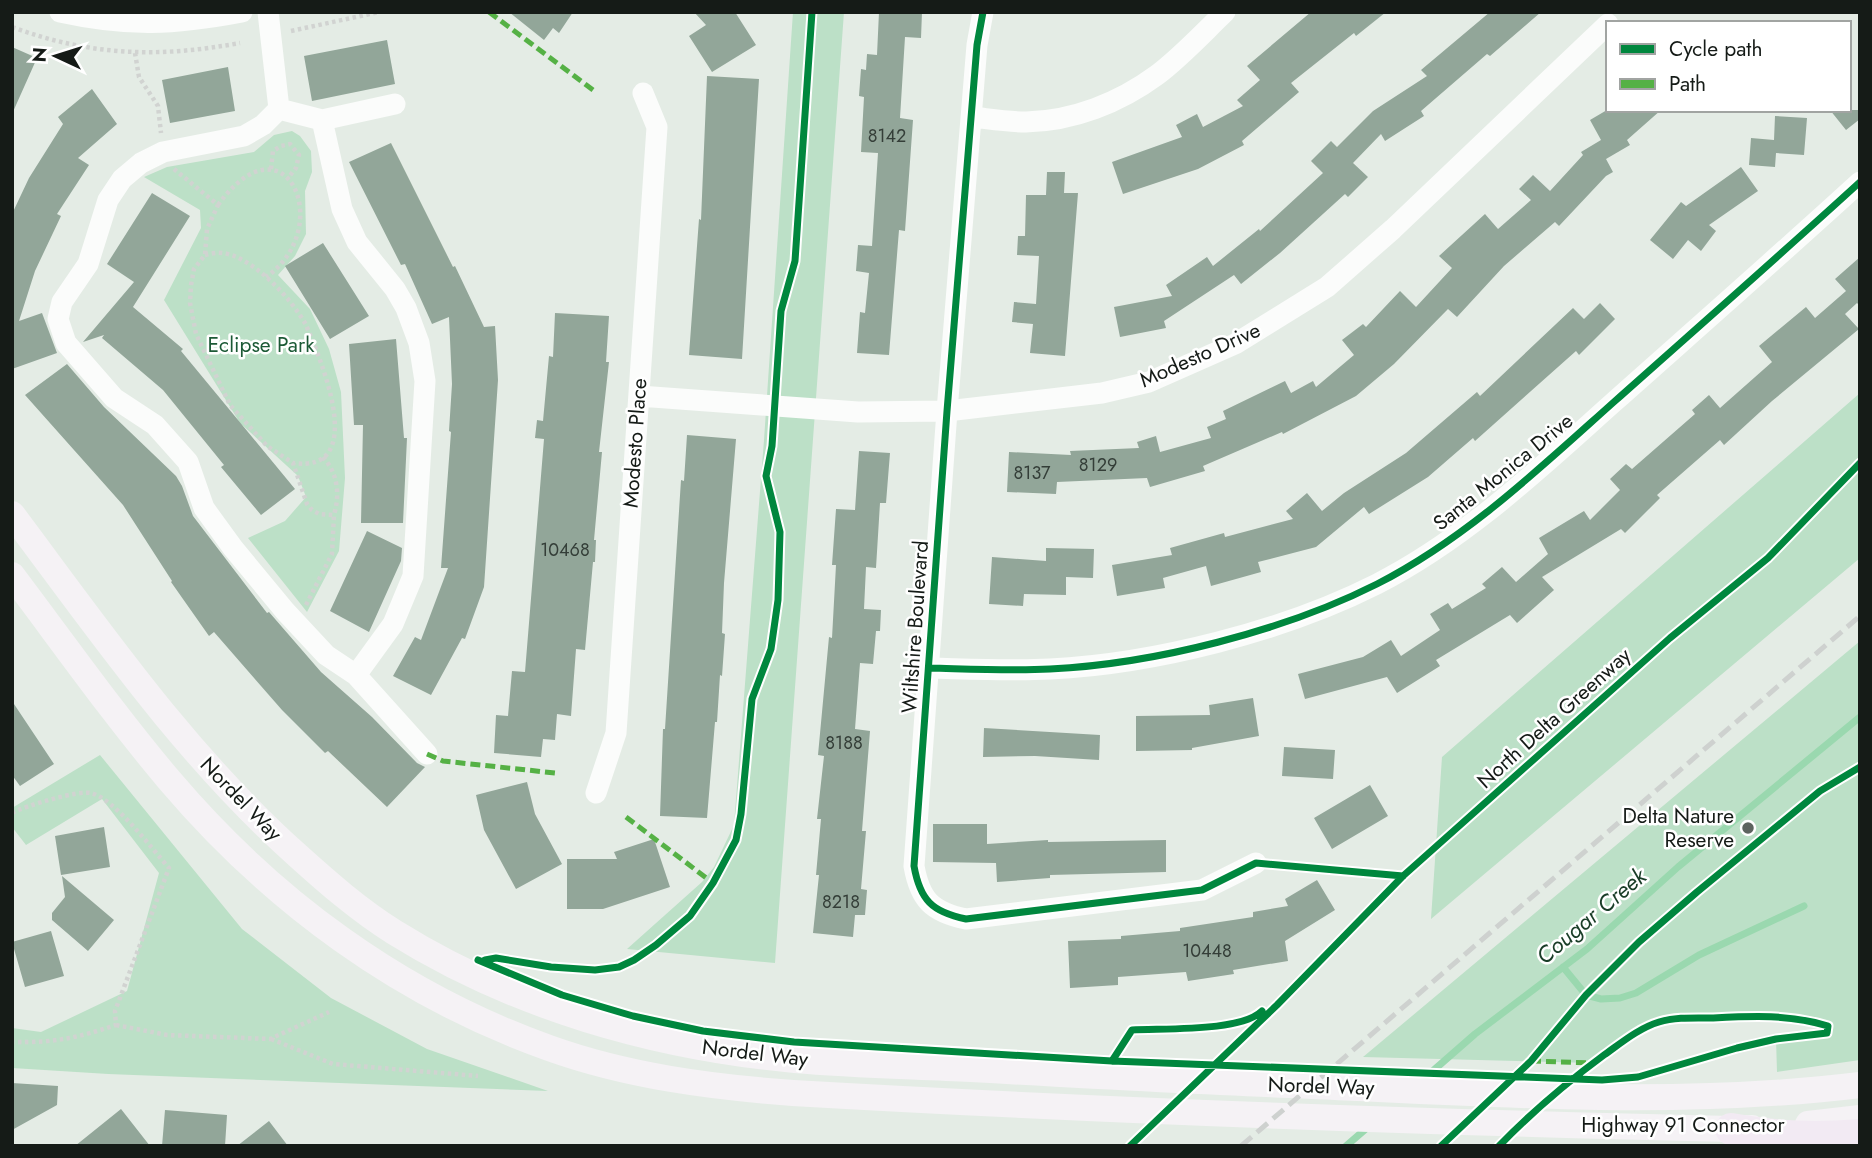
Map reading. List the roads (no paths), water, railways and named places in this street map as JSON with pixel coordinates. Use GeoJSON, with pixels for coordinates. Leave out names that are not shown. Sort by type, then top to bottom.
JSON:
{"type":"FeatureCollection","features":[{"type":"Feature","properties":{"kind":"highway"},"geometry":{"type":"LineString","coordinates":[[1731,1129],[1784,1138],[1820,1139],[1860,1135]]}},
{"type":"Feature","properties":{"kind":"main road","name":"Nordel Way"},"geometry":{"type":"LineString","coordinates":[[12,514],[142,688],[201,759],[269,830],[342,895],[393,931],[465,973],[506,992],[560,1011],[677,1042],[796,1060],[1161,1080],[1582,1097]]}},
{"type":"Feature","properties":{"kind":"main road","name":"Nordel Way"},"geometry":{"type":"LineString","coordinates":[[12,575],[170,781],[242,857],[326,930],[383,968],[491,1026],[551,1049],[617,1068],[744,1090],[1125,1111],[1548,1125]]}},
{"type":"Feature","properties":{"kind":"main road","name":"Highway 91 Connector"},"geometry":{"type":"LineString","coordinates":[[1582,1097],[1720,1096],[1860,1085]]}},
{"type":"Feature","properties":{"kind":"main road","name":"Highway 91 Connector"},"geometry":{"type":"LineString","coordinates":[[1548,1125],[1731,1129],[1860,1118]]}},
{"type":"Feature","properties":{"kind":"street"},"geometry":{"type":"LineString","coordinates":[[60,12],[102,21],[139,24],[177,23],[242,12]]}},
{"type":"Feature","properties":{"kind":"street"},"geometry":{"type":"LineString","coordinates":[[268,12],[279,109]]}},
{"type":"Feature","properties":{"kind":"street","name":"Wiltshire Boulevard"},"geometry":{"type":"LineString","coordinates":[[983,12],[977,46],[947,411],[914,866],[917,886],[932,906],[948,915],[966,919],[1202,890],[1256,863]]}},
{"type":"Feature","properties":{"kind":"street"},"geometry":{"type":"LineString","coordinates":[[972,117],[1025,122],[1060,119],[1094,110],[1158,74],[1225,12]]}},
{"type":"Feature","properties":{"kind":"street","name":"Modesto Drive"},"geometry":{"type":"LineString","coordinates":[[639,396],[859,412],[947,411],[1102,393],[1149,382],[1236,344],[1327,287],[1393,229],[1606,27]]}},
{"type":"Feature","properties":{"kind":"street","name":"Modesto Place"},"geometry":{"type":"LineString","coordinates":[[596,793],[616,733],[639,396],[657,127],[643,93]]}},
{"type":"Feature","properties":{"kind":"street"},"geometry":{"type":"LineString","coordinates":[[279,109],[322,120],[395,104]]}},
{"type":"Feature","properties":{"kind":"street"},"geometry":{"type":"LineString","coordinates":[[279,109],[263,125],[244,135],[163,152],[141,163],[122,179],[108,200],[88,264],[62,302],[58,319],[66,343],[114,398],[155,425],[188,461],[204,508],[233,548],[326,655],[356,675],[427,754]]}},
{"type":"Feature","properties":{"kind":"street"},"geometry":{"type":"LineString","coordinates":[[322,120],[342,209],[357,242],[395,289],[406,308],[419,343],[425,381],[413,576],[393,624],[356,675]]}},
{"type":"Feature","properties":{"kind":"street","name":"Santa Monica Drive"},"geometry":{"type":"LineString","coordinates":[[930,668],[1051,669],[1139,659],[1196,648],[1255,631],[1316,610],[1377,584],[1474,523],[1541,467],[1860,182]]}},
{"type":"Feature","properties":{"kind":"waterway","name":"Cougar Creek"},"geometry":{"type":"LineString","coordinates":[[1419,1083],[1475,1034],[1587,949],[1678,867],[1860,717]]}},
{"type":"Feature","properties":{"kind":"waterway"},"geometry":{"type":"LineString","coordinates":[[1563,967],[1586,995],[1601,999],[1620,998],[1636,993],[1699,955],[1804,906]]}},
{"type":"Feature","properties":{"kind":"waterway","name":"Cougar Creek"},"geometry":{"type":"LineString","coordinates":[[1346,1146],[1368,1127]]}},
{"type":"Feature","properties":{"kind":"railway"},"geometry":{"type":"LineString","coordinates":[[1241,1146],[1860,616]]}},
{"type":"Feature","properties":{"kind":"place","name":"Delta Nature Reserve"},"geometry":{"type":"Point","coordinates":[1748,828]}},
{"type":"Feature","properties":{"kind":"park label","name":"Eclipse Park"},"geometry":{"type":"Point","coordinates":[261,345]}}]}
